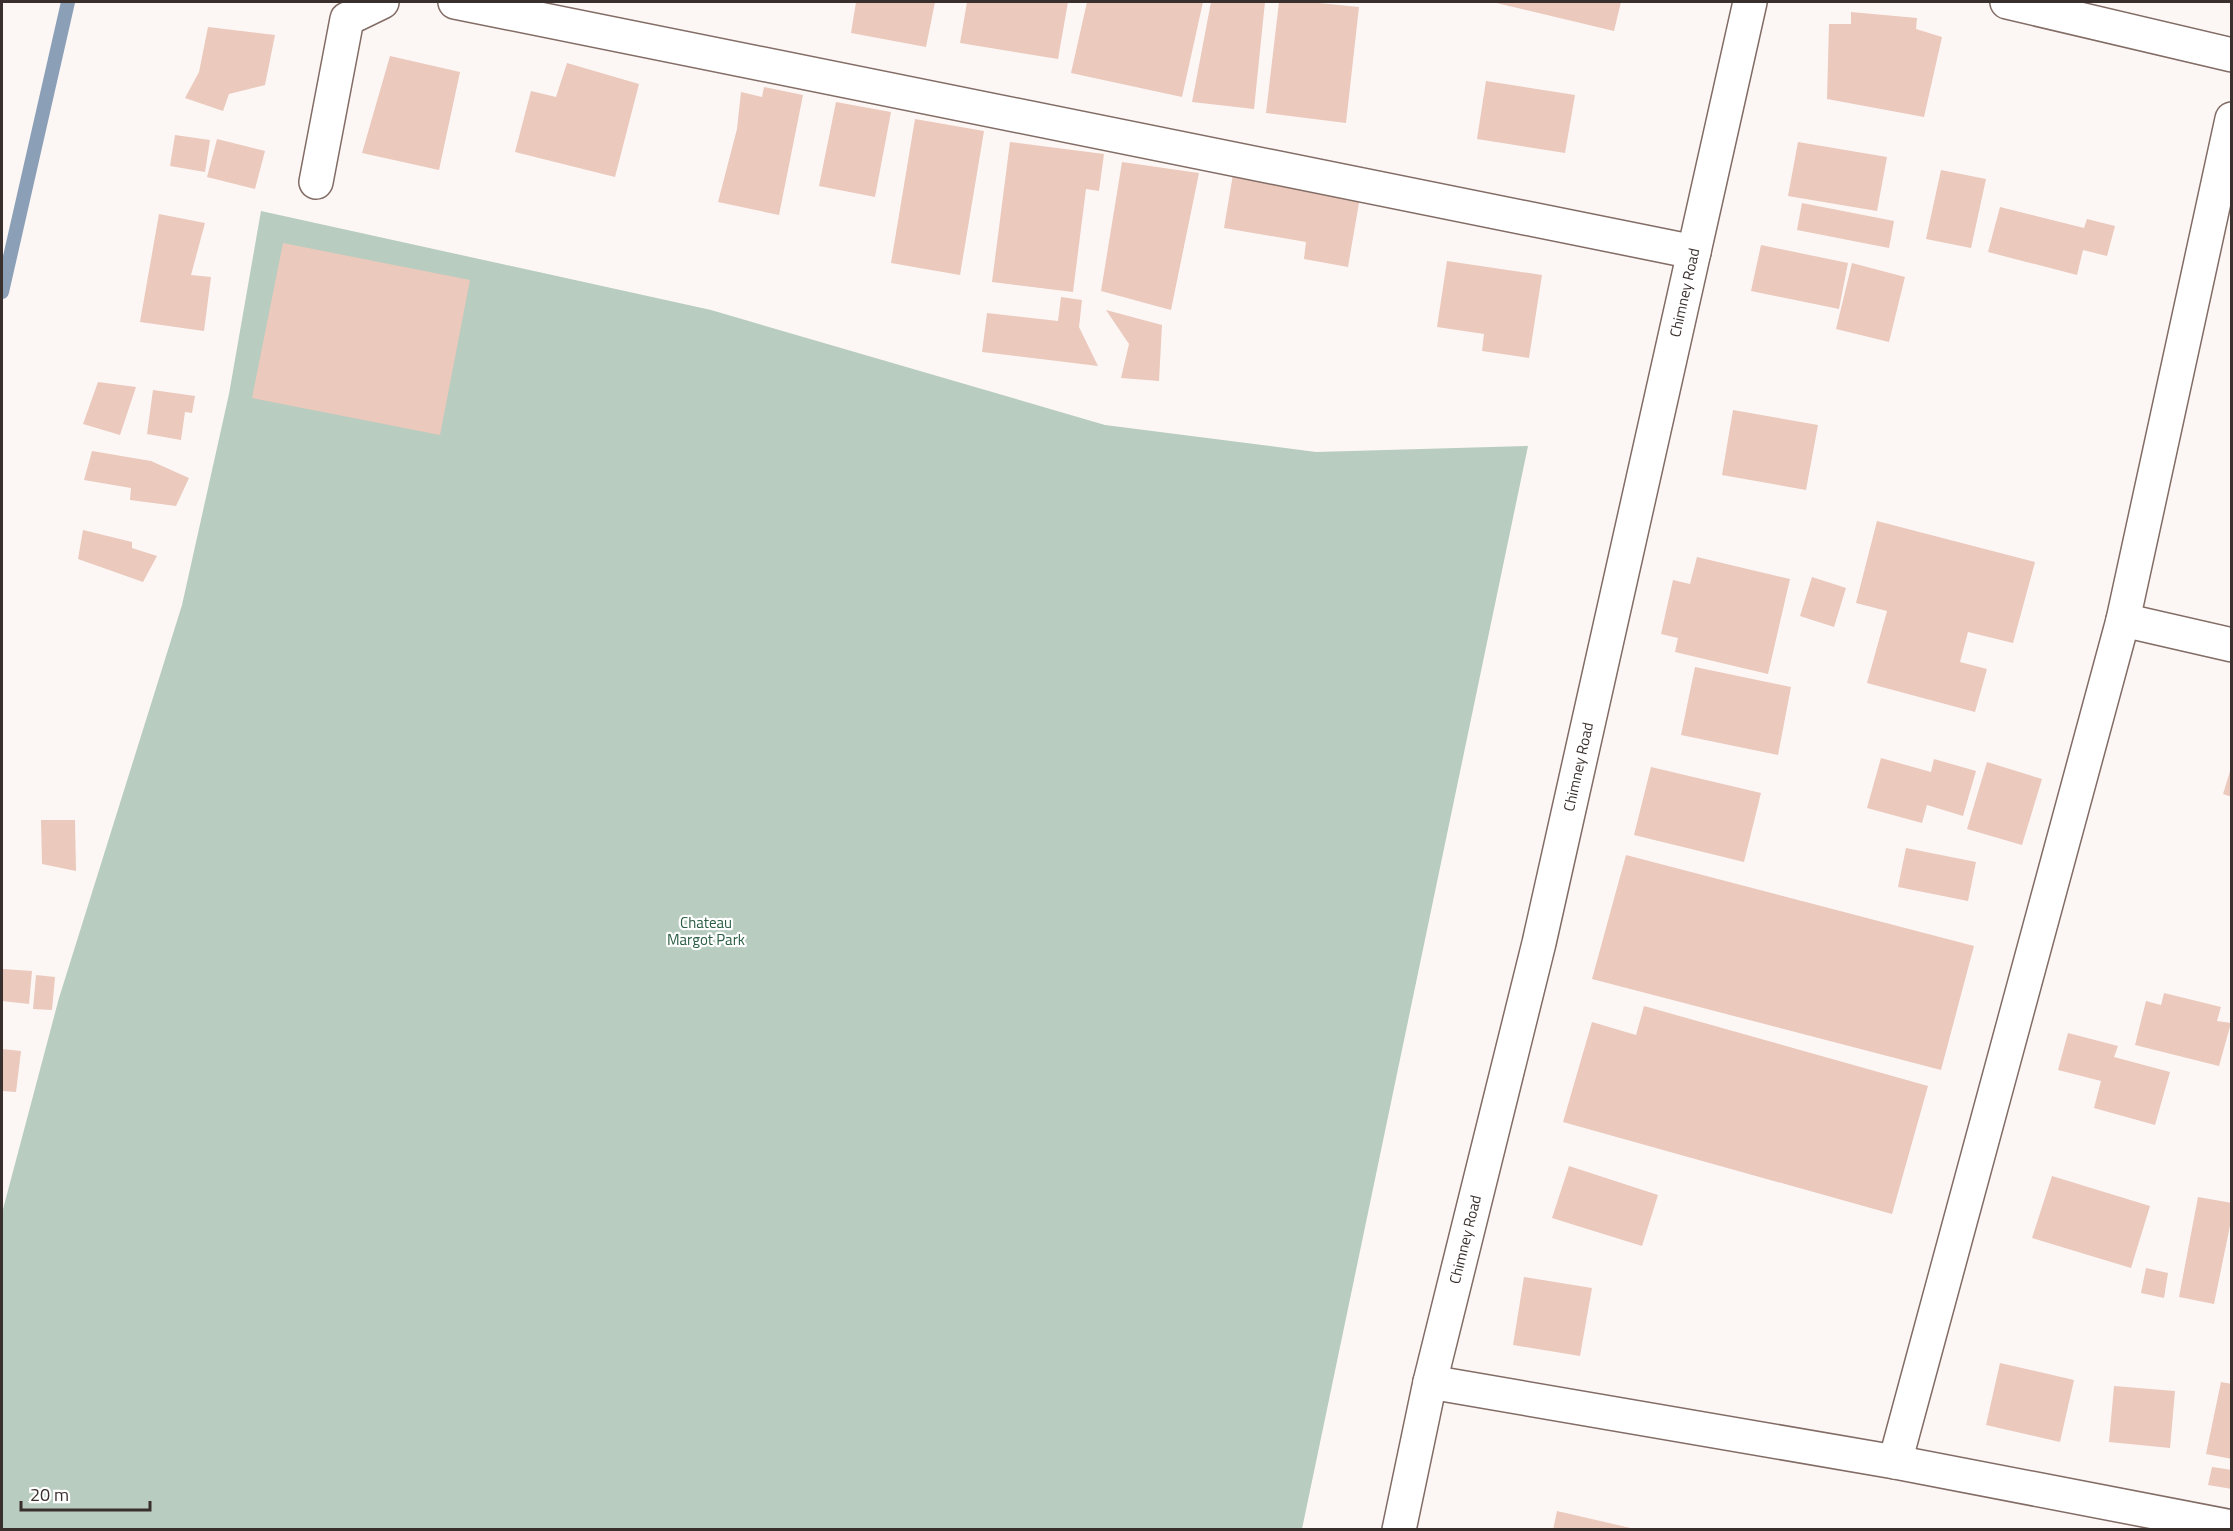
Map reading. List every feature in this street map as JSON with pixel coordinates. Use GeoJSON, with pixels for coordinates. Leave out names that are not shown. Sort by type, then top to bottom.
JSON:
{"type":"FeatureCollection","features":[{"type":"Feature","properties":{"kind":"street"},"geometry":{"type":"LineString","coordinates":[[316,182],[347,19],[382,2]]}},
{"type":"Feature","properties":{"kind":"street"},"geometry":{"type":"LineString","coordinates":[[455,2],[1694,252]]}},
{"type":"Feature","properties":{"kind":"street","name":"Chimney Road"},"geometry":{"type":"LineString","coordinates":[[1399,1530],[1430,1382],[1542,932],[1750,2]]}},
{"type":"Feature","properties":{"kind":"street"},"geometry":{"type":"LineString","coordinates":[[2007,2],[2232,56]]}},
{"type":"Feature","properties":{"kind":"street"},"geometry":{"type":"LineString","coordinates":[[1895,1462],[2123,620],[2232,118]]}},
{"type":"Feature","properties":{"kind":"street"},"geometry":{"type":"LineString","coordinates":[[2123,620],[2232,645]]}},
{"type":"Feature","properties":{"kind":"street"},"geometry":{"type":"LineString","coordinates":[[1430,1382],[1895,1462],[2232,1527]]}},
{"type":"Feature","properties":{"kind":"green space","name":"Chateau Margot Park"},"geometry":{"type":"Polygon","coordinates":[[[261,211],[711,310],[1105,425],[1316,452],[1528,446],[1302,1529],[2,1530],[2,1213],[59,998],[182,605],[229,394],[261,211]]]}},
{"type":"Feature","properties":{"kind":"building"},"geometry":{"type":"Polygon","coordinates":[[[856,2],[935,2],[926,47],[851,33],[856,2]]]}},
{"type":"Feature","properties":{"kind":"building"},"geometry":{"type":"Polygon","coordinates":[[[967,2],[1068,2],[1058,59],[960,43],[967,2]]]}},
{"type":"Feature","properties":{"kind":"building"},"geometry":{"type":"Polygon","coordinates":[[[1087,2],[1203,2],[1182,97],[1071,73],[1087,2]]]}},
{"type":"Feature","properties":{"kind":"building"},"geometry":{"type":"Polygon","coordinates":[[[1211,2],[1265,2],[1254,109],[1192,102],[1211,2]]]}},
{"type":"Feature","properties":{"kind":"building"},"geometry":{"type":"Polygon","coordinates":[[[1279,2],[1309,2],[1359,7],[1346,123],[1266,113],[1279,2]]]}},
{"type":"Feature","properties":{"kind":"building"},"geometry":{"type":"Polygon","coordinates":[[[1492,2],[1621,2],[1614,31],[1492,2]]]}},
{"type":"Feature","properties":{"kind":"building"},"geometry":{"type":"Polygon","coordinates":[[[1851,12],[1917,18],[1916,29],[1942,37],[1924,117],[1827,99],[1829,24],[1851,24],[1851,12]]]}},
{"type":"Feature","properties":{"kind":"building"},"geometry":{"type":"Polygon","coordinates":[[[208,27],[275,35],[265,85],[229,94],[223,111],[185,98],[199,72],[208,27]]]}},
{"type":"Feature","properties":{"kind":"building"},"geometry":{"type":"Polygon","coordinates":[[[390,56],[460,72],[439,170],[362,153],[390,56]]]}},
{"type":"Feature","properties":{"kind":"building"},"geometry":{"type":"Polygon","coordinates":[[[567,63],[639,84],[615,177],[515,152],[531,91],[556,97],[567,63]]]}},
{"type":"Feature","properties":{"kind":"building"},"geometry":{"type":"Polygon","coordinates":[[[1486,81],[1575,95],[1565,153],[1477,139],[1486,81]]]}},
{"type":"Feature","properties":{"kind":"building"},"geometry":{"type":"Polygon","coordinates":[[[764,87],[803,95],[779,215],[718,202],[737,129],[741,92],[762,97],[764,87]]]}},
{"type":"Feature","properties":{"kind":"building"},"geometry":{"type":"Polygon","coordinates":[[[836,102],[891,112],[875,197],[819,186],[836,102]]]}},
{"type":"Feature","properties":{"kind":"building"},"geometry":{"type":"Polygon","coordinates":[[[915,119],[984,131],[960,275],[891,263],[915,119]]]}},
{"type":"Feature","properties":{"kind":"building"},"geometry":{"type":"Polygon","coordinates":[[[175,135],[210,140],[205,172],[170,166],[175,135]]]}},
{"type":"Feature","properties":{"kind":"building"},"geometry":{"type":"Polygon","coordinates":[[[217,139],[265,151],[255,189],[207,177],[217,139]]]}},
{"type":"Feature","properties":{"kind":"building"},"geometry":{"type":"Polygon","coordinates":[[[1010,142],[1104,154],[1099,191],[1086,189],[1073,292],[992,282],[1010,142]]]}},
{"type":"Feature","properties":{"kind":"building"},"geometry":{"type":"Polygon","coordinates":[[[1798,142],[1887,157],[1877,211],[1788,196],[1798,142]]]}},
{"type":"Feature","properties":{"kind":"building"},"geometry":{"type":"Polygon","coordinates":[[[1122,162],[1199,173],[1171,310],[1101,291],[1122,162]]]}},
{"type":"Feature","properties":{"kind":"building"},"geometry":{"type":"Polygon","coordinates":[[[1941,170],[1986,179],[1971,248],[1926,239],[1941,170]]]}},
{"type":"Feature","properties":{"kind":"building"},"geometry":{"type":"Polygon","coordinates":[[[1233,174],[1360,197],[1348,267],[1304,259],[1306,242],[1224,228],[1233,174]]]}},
{"type":"Feature","properties":{"kind":"building"},"geometry":{"type":"Polygon","coordinates":[[[1802,203],[1894,221],[1889,248],[1797,230],[1802,203]]]}},
{"type":"Feature","properties":{"kind":"building"},"geometry":{"type":"Polygon","coordinates":[[[2000,207],[2084,228],[2087,219],[2115,226],[2107,256],[2083,250],[2077,275],[1988,252],[2000,207]]]}},
{"type":"Feature","properties":{"kind":"building"},"geometry":{"type":"Polygon","coordinates":[[[159,214],[205,223],[191,275],[211,277],[204,331],[140,322],[159,214]]]}},
{"type":"Feature","properties":{"kind":"building"},"geometry":{"type":"Polygon","coordinates":[[[283,243],[470,280],[440,435],[252,398],[283,243]]]}},
{"type":"Feature","properties":{"kind":"building"},"geometry":{"type":"Polygon","coordinates":[[[1761,245],[1848,263],[1839,309],[1751,291],[1761,245]]]}},
{"type":"Feature","properties":{"kind":"building"},"geometry":{"type":"Polygon","coordinates":[[[1447,261],[1542,275],[1529,358],[1482,351],[1484,334],[1437,327],[1447,261]]]}},
{"type":"Feature","properties":{"kind":"building"},"geometry":{"type":"Polygon","coordinates":[[[1852,263],[1905,277],[1889,342],[1836,329],[1852,263]]]}},
{"type":"Feature","properties":{"kind":"building"},"geometry":{"type":"Polygon","coordinates":[[[1061,297],[1082,300],[1079,327],[1098,366],[982,352],[987,313],[1058,321],[1061,297]]]}},
{"type":"Feature","properties":{"kind":"building"},"geometry":{"type":"Polygon","coordinates":[[[1106,310],[1162,325],[1159,381],[1121,378],[1129,344],[1106,310]]]}},
{"type":"Feature","properties":{"kind":"building"},"geometry":{"type":"Polygon","coordinates":[[[98,382],[136,387],[120,435],[83,424],[98,382]]]}},
{"type":"Feature","properties":{"kind":"building"},"geometry":{"type":"Polygon","coordinates":[[[153,390],[195,396],[192,413],[185,412],[181,440],[147,434],[153,390]]]}},
{"type":"Feature","properties":{"kind":"building"},"geometry":{"type":"Polygon","coordinates":[[[1733,410],[1818,425],[1806,490],[1722,475],[1733,410]]]}},
{"type":"Feature","properties":{"kind":"building"},"geometry":{"type":"Polygon","coordinates":[[[92,451],[151,461],[189,478],[176,506],[130,500],[131,488],[84,480],[92,451]]]}},
{"type":"Feature","properties":{"kind":"building"},"geometry":{"type":"Polygon","coordinates":[[[1877,521],[2035,562],[2013,643],[1968,632],[1960,662],[1987,669],[1975,712],[1867,683],[1887,611],[1856,603],[1877,521]]]}},
{"type":"Feature","properties":{"kind":"building"},"geometry":{"type":"Polygon","coordinates":[[[83,530],[132,542],[132,548],[157,556],[143,582],[78,559],[83,530]]]}},
{"type":"Feature","properties":{"kind":"building"},"geometry":{"type":"Polygon","coordinates":[[[1697,557],[1790,579],[1768,674],[1675,652],[1678,638],[1661,634],[1673,580],[1690,584],[1697,557]]]}},
{"type":"Feature","properties":{"kind":"building"},"geometry":{"type":"Polygon","coordinates":[[[1812,577],[1846,588],[1834,627],[1800,616],[1812,577]]]}},
{"type":"Feature","properties":{"kind":"building"},"geometry":{"type":"Polygon","coordinates":[[[1695,667],[1791,687],[1778,755],[1681,735],[1695,667]]]}},
{"type":"Feature","properties":{"kind":"building"},"geometry":{"type":"Polygon","coordinates":[[[1881,758],[1931,772],[1934,759],[1976,771],[1963,816],[1927,805],[1922,823],[1867,808],[1881,758]]]}},
{"type":"Feature","properties":{"kind":"building"},"geometry":{"type":"Polygon","coordinates":[[[1987,762],[2042,779],[2022,845],[1967,829],[1987,762]]]}},
{"type":"Feature","properties":{"kind":"building"},"geometry":{"type":"Polygon","coordinates":[[[1651,767],[1761,793],[1744,862],[1634,835],[1651,767]]]}},
{"type":"Feature","properties":{"kind":"building"},"geometry":{"type":"Polygon","coordinates":[[[2232,768],[2232,797],[2223,794],[2232,768]]]}},
{"type":"Feature","properties":{"kind":"building"},"geometry":{"type":"Polygon","coordinates":[[[41,820],[75,820],[76,871],[42,864],[41,820]]]}},
{"type":"Feature","properties":{"kind":"building"},"geometry":{"type":"Polygon","coordinates":[[[1906,848],[1976,862],[1968,901],[1898,887],[1906,848]]]}},
{"type":"Feature","properties":{"kind":"building"},"geometry":{"type":"Polygon","coordinates":[[[1626,855],[1974,946],[1941,1070],[1592,979],[1626,855]]]}},
{"type":"Feature","properties":{"kind":"building"},"geometry":{"type":"Polygon","coordinates":[[[3,969],[32,971],[29,1004],[2,1001],[3,969]]]}},
{"type":"Feature","properties":{"kind":"building"},"geometry":{"type":"Polygon","coordinates":[[[36,975],[55,977],[52,1010],[33,1009],[36,975]]]}},
{"type":"Feature","properties":{"kind":"building"},"geometry":{"type":"Polygon","coordinates":[[[2164,993],[2221,1007],[2217,1021],[2231,1023],[2219,1066],[2135,1045],[2146,1001],[2161,1005],[2164,993]]]}},
{"type":"Feature","properties":{"kind":"building"},"geometry":{"type":"Polygon","coordinates":[[[1644,1006],[1928,1086],[1892,1214],[1563,1122],[1592,1022],[1636,1035],[1644,1006]]]}},
{"type":"Feature","properties":{"kind":"building"},"geometry":{"type":"Polygon","coordinates":[[[2068,1033],[2118,1046],[2114,1057],[2170,1072],[2155,1125],[2094,1108],[2101,1081],[2058,1070],[2068,1033]]]}},
{"type":"Feature","properties":{"kind":"building"},"geometry":{"type":"Polygon","coordinates":[[[2,1049],[21,1051],[16,1092],[2,1091],[2,1049]]]}},
{"type":"Feature","properties":{"kind":"building"},"geometry":{"type":"Polygon","coordinates":[[[1569,1166],[1658,1195],[1642,1246],[1552,1218],[1569,1166]]]}},
{"type":"Feature","properties":{"kind":"building"},"geometry":{"type":"Polygon","coordinates":[[[2052,1176],[2150,1206],[2131,1268],[2032,1238],[2052,1176]]]}},
{"type":"Feature","properties":{"kind":"building"},"geometry":{"type":"Polygon","coordinates":[[[2198,1197],[2232,1203],[2232,1216],[2214,1304],[2179,1297],[2198,1197]]]}},
{"type":"Feature","properties":{"kind":"building"},"geometry":{"type":"Polygon","coordinates":[[[2146,1268],[2168,1273],[2164,1298],[2141,1293],[2146,1268]]]}},
{"type":"Feature","properties":{"kind":"building"},"geometry":{"type":"Polygon","coordinates":[[[1524,1277],[1592,1288],[1580,1356],[1513,1345],[1524,1277]]]}},
{"type":"Feature","properties":{"kind":"building"},"geometry":{"type":"Polygon","coordinates":[[[2000,1363],[2074,1380],[2060,1442],[1986,1425],[2000,1363]]]}},
{"type":"Feature","properties":{"kind":"building"},"geometry":{"type":"Polygon","coordinates":[[[2221,1382],[2232,1384],[2232,1459],[2206,1454],[2221,1382]]]}},
{"type":"Feature","properties":{"kind":"building"},"geometry":{"type":"Polygon","coordinates":[[[2114,1386],[2175,1391],[2170,1448],[2109,1442],[2114,1386]]]}},
{"type":"Feature","properties":{"kind":"building"},"geometry":{"type":"Polygon","coordinates":[[[2212,1467],[2232,1470],[2232,1489],[2208,1485],[2212,1467]]]}},
{"type":"Feature","properties":{"kind":"building"},"geometry":{"type":"Polygon","coordinates":[[[1557,1511],[1635,1529],[1635,1530],[1553,1530],[1557,1511]]]}},
{"type":"Feature","properties":{"kind":"waterway"},"geometry":{"type":"LineString","coordinates":[[2,292],[68,2]]}}]}
